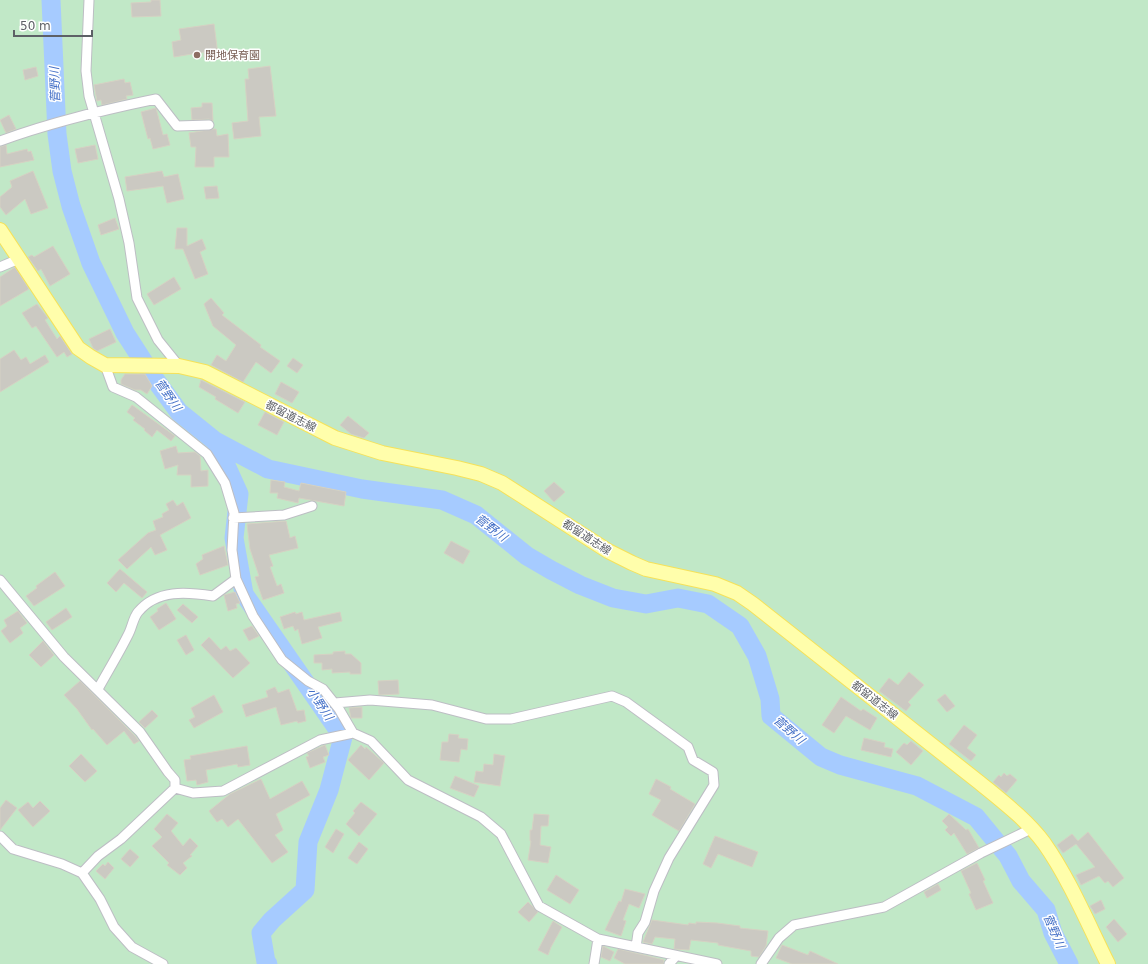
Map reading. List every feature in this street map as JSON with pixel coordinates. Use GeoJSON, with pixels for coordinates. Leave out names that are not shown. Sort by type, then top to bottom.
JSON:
{"type":"FeatureCollection","features":[{"type":"Feature","properties":{"kind":"main road","name":"都留道志線"},"geometry":{"type":"LineString","coordinates":[[0,230],[78,348],[88,356],[105,365],[179,366],[205,372],[322,432],[358,446],[481,474],[502,483],[608,551],[646,569],[715,584],[737,593],[980,783],[1031,829],[1043,842],[1066,879],[1108,964]]}},
{"type":"Feature","properties":{"kind":"street"},"geometry":{"type":"LineString","coordinates":[[89,0],[86,71],[94,112],[120,199],[129,243],[137,298],[158,340],[179,366]]}},
{"type":"Feature","properties":{"kind":"street"},"geometry":{"type":"LineString","coordinates":[[0,141],[31,129],[94,112],[156,99],[177,126],[209,125]]}},
{"type":"Feature","properties":{"kind":"street"},"geometry":{"type":"LineString","coordinates":[[0,266],[19,259]]}},
{"type":"Feature","properties":{"kind":"street"},"geometry":{"type":"LineString","coordinates":[[105,365],[113,387],[136,397],[207,454],[225,483],[234,513],[232,550],[236,579],[253,616],[282,660],[308,680],[323,688],[336,703],[353,733]]}},
{"type":"Feature","properties":{"kind":"street"},"geometry":{"type":"LineString","coordinates":[[233,518],[284,515],[312,506]]}},
{"type":"Feature","properties":{"kind":"street"},"geometry":{"type":"LineString","coordinates":[[98,689],[129,633],[137,612],[152,599],[171,594],[190,592],[213,596],[236,579]]}},
{"type":"Feature","properties":{"kind":"street"},"geometry":{"type":"LineString","coordinates":[[0,580],[64,657],[140,732],[175,780],[175,788],[82,873]]}},
{"type":"Feature","properties":{"kind":"street"},"geometry":{"type":"LineString","coordinates":[[336,703],[370,700],[432,705],[468,716],[498,720],[511,719],[612,696],[626,702],[688,747],[693,760],[713,772],[714,785],[669,858],[654,892],[645,922],[638,933],[636,946]]}},
{"type":"Feature","properties":{"kind":"street"},"geometry":{"type":"LineString","coordinates":[[175,788],[193,793],[223,791],[320,740],[353,733],[371,741],[408,780],[481,817],[501,834],[539,906],[598,939],[717,964]]}},
{"type":"Feature","properties":{"kind":"street"},"geometry":{"type":"LineString","coordinates":[[761,964],[779,938],[794,925],[884,907],[981,854],[1031,829]]}},
{"type":"Feature","properties":{"kind":"street"},"geometry":{"type":"LineString","coordinates":[[0,836],[13,849],[62,864],[82,873],[100,899],[114,927],[132,947],[163,964]]}},
{"type":"Feature","properties":{"kind":"street"},"geometry":{"type":"LineString","coordinates":[[594,964],[598,939]]}},
{"type":"Feature","properties":{"kind":"street"},"geometry":{"type":"LineString","coordinates":[[669,964],[676,956]]}},
{"type":"Feature","properties":{"kind":"green space"},"geometry":{"type":"Polygon","coordinates":[[[0,0],[1148,0],[1148,964],[0,964],[0,0]]]}},
{"type":"Feature","properties":{"kind":"building"},"geometry":{"type":"Polygon","coordinates":[[[151,0],[160,0],[161,16],[132,17],[131,3],[151,2],[151,0]]]}},
{"type":"Feature","properties":{"kind":"building"},"geometry":{"type":"Polygon","coordinates":[[[214,24],[218,55],[204,57],[204,52],[174,57],[172,42],[181,40],[179,29],[214,24]]]}},
{"type":"Feature","properties":{"kind":"building"},"geometry":{"type":"Polygon","coordinates":[[[270,66],[276,116],[259,117],[261,136],[234,139],[232,123],[248,121],[245,79],[249,79],[248,69],[270,66]]]}},
{"type":"Feature","properties":{"kind":"building"},"geometry":{"type":"Polygon","coordinates":[[[36,67],[38,76],[25,80],[23,70],[36,67]]]}},
{"type":"Feature","properties":{"kind":"building"},"geometry":{"type":"Polygon","coordinates":[[[124,79],[125,83],[130,82],[133,95],[126,96],[127,99],[102,105],[101,100],[97,101],[94,85],[124,79]]]}},
{"type":"Feature","properties":{"kind":"building"},"geometry":{"type":"Polygon","coordinates":[[[202,103],[212,103],[213,121],[209,119],[192,120],[191,108],[202,107],[202,103]]]}},
{"type":"Feature","properties":{"kind":"building"},"geometry":{"type":"Polygon","coordinates":[[[156,108],[163,135],[167,134],[170,145],[153,149],[150,138],[148,139],[141,112],[156,108]]]}},
{"type":"Feature","properties":{"kind":"building"},"geometry":{"type":"Polygon","coordinates":[[[9,115],[16,129],[6,133],[0,120],[9,115]]]}},
{"type":"Feature","properties":{"kind":"building"},"geometry":{"type":"Polygon","coordinates":[[[216,129],[217,136],[228,134],[229,157],[214,157],[214,167],[195,167],[196,147],[191,147],[189,133],[216,129]]]}},
{"type":"Feature","properties":{"kind":"building"},"geometry":{"type":"Polygon","coordinates":[[[6,145],[7,154],[27,149],[28,152],[31,151],[34,160],[0,167],[0,147],[6,145]]]}},
{"type":"Feature","properties":{"kind":"building"},"geometry":{"type":"Polygon","coordinates":[[[95,145],[98,159],[78,163],[75,149],[95,145]]]}},
{"type":"Feature","properties":{"kind":"building"},"geometry":{"type":"Polygon","coordinates":[[[33,171],[48,208],[31,214],[25,199],[6,215],[0,207],[0,197],[12,187],[10,181],[33,171]]]}},
{"type":"Feature","properties":{"kind":"building"},"geometry":{"type":"Polygon","coordinates":[[[162,171],[164,177],[178,174],[184,199],[167,203],[163,186],[127,191],[125,177],[162,171]]]}},
{"type":"Feature","properties":{"kind":"building"},"geometry":{"type":"Polygon","coordinates":[[[217,186],[219,198],[206,199],[204,187],[217,186]]]}},
{"type":"Feature","properties":{"kind":"building"},"geometry":{"type":"Polygon","coordinates":[[[115,218],[119,229],[101,235],[98,225],[115,218]]]}},
{"type":"Feature","properties":{"kind":"building"},"geometry":{"type":"Polygon","coordinates":[[[177,228],[187,228],[187,246],[202,239],[206,249],[200,252],[208,274],[195,279],[183,249],[175,249],[177,228]]]}},
{"type":"Feature","properties":{"kind":"building"},"geometry":{"type":"Polygon","coordinates":[[[53,246],[70,274],[50,286],[41,269],[38,271],[28,257],[32,255],[34,257],[53,246]]]}},
{"type":"Feature","properties":{"kind":"building"},"geometry":{"type":"Polygon","coordinates":[[[15,267],[29,289],[0,306],[0,277],[15,267]]]}},
{"type":"Feature","properties":{"kind":"building"},"geometry":{"type":"Polygon","coordinates":[[[174,277],[181,289],[154,305],[147,294],[174,277]]]}},
{"type":"Feature","properties":{"kind":"building"},"geometry":{"type":"Polygon","coordinates":[[[211,298],[224,313],[222,315],[261,345],[260,347],[280,361],[271,373],[256,362],[243,382],[211,365],[217,355],[226,361],[236,345],[213,326],[204,304],[211,298]]]}},
{"type":"Feature","properties":{"kind":"building"},"geometry":{"type":"Polygon","coordinates":[[[37,304],[48,318],[45,320],[57,339],[60,336],[72,354],[67,357],[64,352],[57,357],[36,326],[32,328],[22,313],[37,304]]]}},
{"type":"Feature","properties":{"kind":"building"},"geometry":{"type":"Polygon","coordinates":[[[110,329],[116,342],[97,351],[93,348],[89,339],[110,329]]]}},
{"type":"Feature","properties":{"kind":"building"},"geometry":{"type":"Polygon","coordinates":[[[14,350],[21,360],[26,357],[30,364],[45,355],[49,362],[0,392],[0,359],[14,350]]]}},
{"type":"Feature","properties":{"kind":"building"},"geometry":{"type":"Polygon","coordinates":[[[293,358],[303,365],[297,373],[287,366],[293,358]]]}},
{"type":"Feature","properties":{"kind":"building"},"geometry":{"type":"Polygon","coordinates":[[[125,374],[145,374],[152,386],[147,394],[141,390],[135,390],[121,384],[121,380],[125,374]]]}},
{"type":"Feature","properties":{"kind":"building"},"geometry":{"type":"Polygon","coordinates":[[[201,380],[245,402],[238,413],[199,387],[201,380]]]}},
{"type":"Feature","properties":{"kind":"building"},"geometry":{"type":"Polygon","coordinates":[[[281,382],[299,392],[292,403],[275,394],[281,382]]]}},
{"type":"Feature","properties":{"kind":"building"},"geometry":{"type":"Polygon","coordinates":[[[132,405],[175,436],[171,441],[157,430],[152,437],[144,430],[145,429],[133,420],[135,418],[127,412],[132,405]]]}},
{"type":"Feature","properties":{"kind":"building"},"geometry":{"type":"Polygon","coordinates":[[[265,412],[284,422],[277,435],[258,425],[265,412]]]}},
{"type":"Feature","properties":{"kind":"building"},"geometry":{"type":"Polygon","coordinates":[[[348,416],[369,433],[364,438],[351,434],[340,425],[348,416]]]}},
{"type":"Feature","properties":{"kind":"building"},"geometry":{"type":"Polygon","coordinates":[[[176,446],[178,453],[195,452],[200,456],[201,471],[208,470],[208,486],[191,487],[191,475],[177,475],[178,465],[165,469],[160,451],[176,446]]]}},
{"type":"Feature","properties":{"kind":"building"},"geometry":{"type":"Polygon","coordinates":[[[271,480],[285,482],[284,487],[299,491],[301,483],[346,492],[344,506],[299,498],[298,503],[277,498],[278,493],[270,493],[271,480]]]}},
{"type":"Feature","properties":{"kind":"building"},"geometry":{"type":"Polygon","coordinates":[[[554,482],[565,492],[554,502],[544,491],[554,482]]]}},
{"type":"Feature","properties":{"kind":"building"},"geometry":{"type":"Polygon","coordinates":[[[173,500],[177,506],[183,502],[191,518],[160,535],[167,550],[155,555],[151,547],[127,569],[118,560],[148,533],[156,530],[153,521],[163,517],[162,514],[169,510],[166,504],[173,500]]]}},
{"type":"Feature","properties":{"kind":"building"},"geometry":{"type":"Polygon","coordinates":[[[286,521],[290,538],[295,536],[298,548],[269,555],[273,566],[270,567],[277,586],[281,584],[284,593],[263,600],[255,577],[259,576],[250,549],[247,524],[286,521]]]}},
{"type":"Feature","properties":{"kind":"building"},"geometry":{"type":"Polygon","coordinates":[[[451,541],[470,551],[463,564],[444,553],[451,541]]]}},
{"type":"Feature","properties":{"kind":"building"},"geometry":{"type":"Polygon","coordinates":[[[224,546],[228,565],[200,575],[196,564],[203,559],[202,555],[224,546]]]}},
{"type":"Feature","properties":{"kind":"building"},"geometry":{"type":"Polygon","coordinates":[[[120,569],[147,592],[142,598],[124,583],[116,592],[107,583],[120,569]]]}},
{"type":"Feature","properties":{"kind":"building"},"geometry":{"type":"Polygon","coordinates":[[[55,572],[65,586],[34,606],[26,596],[37,588],[36,586],[55,572]]]}},
{"type":"Feature","properties":{"kind":"building"},"geometry":{"type":"Polygon","coordinates":[[[235,592],[240,603],[236,604],[237,608],[228,611],[224,595],[235,592]]]}},
{"type":"Feature","properties":{"kind":"building"},"geometry":{"type":"Polygon","coordinates":[[[166,603],[176,619],[159,630],[150,617],[158,611],[157,609],[166,603]]]}},
{"type":"Feature","properties":{"kind":"building"},"geometry":{"type":"Polygon","coordinates":[[[183,604],[198,617],[192,623],[177,610],[183,604]]]}},
{"type":"Feature","properties":{"kind":"building"},"geometry":{"type":"Polygon","coordinates":[[[66,608],[72,617],[52,630],[46,622],[66,608]]]}},
{"type":"Feature","properties":{"kind":"building"},"geometry":{"type":"Polygon","coordinates":[[[18,611],[27,623],[20,628],[23,633],[10,643],[1,631],[7,626],[4,620],[18,611]]]}},
{"type":"Feature","properties":{"kind":"building"},"geometry":{"type":"Polygon","coordinates":[[[295,612],[296,614],[302,612],[304,620],[340,612],[342,621],[318,627],[322,638],[302,644],[298,629],[295,631],[293,626],[284,629],[280,617],[295,612]]]}},
{"type":"Feature","properties":{"kind":"building"},"geometry":{"type":"Polygon","coordinates":[[[252,626],[259,636],[249,641],[243,630],[252,626]]]}},
{"type":"Feature","properties":{"kind":"building"},"geometry":{"type":"Polygon","coordinates":[[[186,635],[194,650],[186,655],[177,640],[186,635]]]}},
{"type":"Feature","properties":{"kind":"building"},"geometry":{"type":"Polygon","coordinates":[[[209,637],[221,650],[226,646],[230,651],[236,648],[250,663],[233,678],[201,645],[209,637]]]}},
{"type":"Feature","properties":{"kind":"building"},"geometry":{"type":"Polygon","coordinates":[[[43,641],[54,655],[41,667],[29,655],[43,641]]]}},
{"type":"Feature","properties":{"kind":"building"},"geometry":{"type":"Polygon","coordinates":[[[345,651],[345,654],[351,654],[361,663],[361,674],[350,674],[350,672],[332,673],[332,669],[322,670],[322,663],[314,663],[314,655],[333,654],[333,652],[345,651]]]}},
{"type":"Feature","properties":{"kind":"building"},"geometry":{"type":"Polygon","coordinates":[[[909,672],[924,685],[908,702],[911,705],[906,711],[879,691],[889,678],[898,685],[909,672]]]}},
{"type":"Feature","properties":{"kind":"building"},"geometry":{"type":"Polygon","coordinates":[[[398,680],[399,694],[379,695],[378,681],[398,680]]]}},
{"type":"Feature","properties":{"kind":"building"},"geometry":{"type":"Polygon","coordinates":[[[80,681],[139,741],[134,744],[124,731],[107,745],[93,729],[92,730],[77,709],[64,695],[80,681]]]}},
{"type":"Feature","properties":{"kind":"building"},"geometry":{"type":"Polygon","coordinates":[[[275,687],[278,693],[289,689],[297,711],[304,710],[306,721],[298,723],[297,721],[281,725],[276,707],[246,717],[242,705],[268,697],[266,691],[275,687]]]}},
{"type":"Feature","properties":{"kind":"building"},"geometry":{"type":"Polygon","coordinates":[[[945,694],[955,706],[947,712],[937,700],[945,694]]]}},
{"type":"Feature","properties":{"kind":"building"},"geometry":{"type":"Polygon","coordinates":[[[214,695],[223,712],[194,728],[189,720],[195,717],[191,708],[214,695]]]}},
{"type":"Feature","properties":{"kind":"building"},"geometry":{"type":"Polygon","coordinates":[[[841,697],[861,711],[863,709],[877,718],[870,730],[846,716],[834,733],[822,725],[841,697]]]}},
{"type":"Feature","properties":{"kind":"building"},"geometry":{"type":"Polygon","coordinates":[[[362,707],[362,718],[351,718],[349,708],[362,707]]]}},
{"type":"Feature","properties":{"kind":"building"},"geometry":{"type":"Polygon","coordinates":[[[152,710],[158,716],[145,728],[139,722],[152,710]]]}},
{"type":"Feature","properties":{"kind":"building"},"geometry":{"type":"Polygon","coordinates":[[[964,725],[977,735],[967,748],[976,755],[971,761],[949,744],[964,725]]]}},
{"type":"Feature","properties":{"kind":"building"},"geometry":{"type":"Polygon","coordinates":[[[449,734],[459,735],[458,738],[468,739],[467,750],[461,749],[459,762],[440,760],[442,742],[448,742],[449,734]]]}},
{"type":"Feature","properties":{"kind":"building"},"geometry":{"type":"Polygon","coordinates":[[[864,738],[885,743],[884,747],[893,749],[891,757],[861,750],[864,738]]]}},
{"type":"Feature","properties":{"kind":"building"},"geometry":{"type":"Polygon","coordinates":[[[911,741],[923,751],[911,765],[896,752],[904,743],[907,745],[911,741]]]}},
{"type":"Feature","properties":{"kind":"building"},"geometry":{"type":"Polygon","coordinates":[[[325,745],[329,755],[323,757],[325,762],[310,768],[306,757],[309,756],[307,753],[325,745]]]}},
{"type":"Feature","properties":{"kind":"building"},"geometry":{"type":"Polygon","coordinates":[[[361,745],[365,749],[366,747],[384,763],[369,780],[348,760],[361,745]]]}},
{"type":"Feature","properties":{"kind":"building"},"geometry":{"type":"Polygon","coordinates":[[[247,746],[250,765],[238,767],[237,764],[206,770],[208,782],[197,785],[196,780],[187,781],[184,760],[191,759],[190,756],[247,746]]]}},
{"type":"Feature","properties":{"kind":"building"},"geometry":{"type":"Polygon","coordinates":[[[81,754],[97,771],[85,782],[69,766],[81,754]]]}},
{"type":"Feature","properties":{"kind":"building"},"geometry":{"type":"Polygon","coordinates":[[[494,754],[505,756],[500,786],[474,782],[476,771],[483,772],[484,764],[493,765],[494,754]]]}},
{"type":"Feature","properties":{"kind":"building"},"geometry":{"type":"Polygon","coordinates":[[[1004,773],[1007,776],[1010,774],[1017,780],[1006,793],[993,782],[999,775],[1001,777],[1004,773]]]}},
{"type":"Feature","properties":{"kind":"building"},"geometry":{"type":"Polygon","coordinates":[[[455,776],[479,786],[474,797],[450,788],[455,776]]]}},
{"type":"Feature","properties":{"kind":"building"},"geometry":{"type":"Polygon","coordinates":[[[261,779],[270,799],[302,781],[310,795],[276,814],[283,830],[275,835],[288,852],[272,863],[238,819],[228,827],[222,819],[217,822],[209,811],[230,794],[261,779]]]}},
{"type":"Feature","properties":{"kind":"building"},"geometry":{"type":"Polygon","coordinates":[[[656,779],[671,787],[670,789],[695,804],[679,831],[652,815],[661,800],[649,794],[656,779]]]}},
{"type":"Feature","properties":{"kind":"building"},"geometry":{"type":"Polygon","coordinates":[[[6,800],[17,808],[0,830],[0,808],[6,800]]]}},
{"type":"Feature","properties":{"kind":"building"},"geometry":{"type":"Polygon","coordinates":[[[40,801],[50,811],[33,827],[18,810],[28,802],[33,808],[40,801]]]}},
{"type":"Feature","properties":{"kind":"building"},"geometry":{"type":"Polygon","coordinates":[[[361,802],[377,814],[359,836],[346,824],[355,813],[353,811],[361,802]]]}},
{"type":"Feature","properties":{"kind":"building"},"geometry":{"type":"Polygon","coordinates":[[[167,814],[178,823],[171,831],[183,846],[190,838],[198,846],[190,855],[192,856],[183,863],[187,868],[180,875],[167,865],[169,863],[152,846],[162,837],[154,829],[167,814]]]}},
{"type":"Feature","properties":{"kind":"building"},"geometry":{"type":"Polygon","coordinates":[[[534,814],[549,815],[548,826],[541,826],[540,845],[551,847],[548,863],[528,860],[531,841],[530,830],[532,830],[534,814]]]}},
{"type":"Feature","properties":{"kind":"building"},"geometry":{"type":"Polygon","coordinates":[[[949,814],[966,830],[968,829],[979,848],[967,854],[954,833],[951,836],[945,830],[948,827],[942,821],[949,814]]]}},
{"type":"Feature","properties":{"kind":"building"},"geometry":{"type":"Polygon","coordinates":[[[336,829],[344,834],[333,853],[325,847],[336,829]]]}},
{"type":"Feature","properties":{"kind":"building"},"geometry":{"type":"Polygon","coordinates":[[[1088,832],[1124,878],[1113,887],[1108,881],[1105,883],[1099,876],[1081,885],[1076,875],[1095,867],[1076,844],[1063,853],[1057,845],[1072,834],[1078,841],[1088,832]]]}},
{"type":"Feature","properties":{"kind":"building"},"geometry":{"type":"Polygon","coordinates":[[[715,836],[758,852],[752,867],[718,854],[711,868],[703,864],[715,836]]]}},
{"type":"Feature","properties":{"kind":"building"},"geometry":{"type":"Polygon","coordinates":[[[359,842],[368,849],[357,864],[348,858],[359,842]]]}},
{"type":"Feature","properties":{"kind":"building"},"geometry":{"type":"Polygon","coordinates":[[[130,849],[139,857],[130,867],[121,859],[130,849]]]}},
{"type":"Feature","properties":{"kind":"building"},"geometry":{"type":"Polygon","coordinates":[[[108,862],[114,868],[105,879],[96,871],[103,864],[105,866],[108,862]]]}},
{"type":"Feature","properties":{"kind":"building"},"geometry":{"type":"Polygon","coordinates":[[[977,863],[993,903],[976,910],[969,894],[971,893],[961,871],[977,863]]]}},
{"type":"Feature","properties":{"kind":"building"},"geometry":{"type":"Polygon","coordinates":[[[556,875],[579,890],[570,904],[547,890],[556,875]]]}},
{"type":"Feature","properties":{"kind":"building"},"geometry":{"type":"Polygon","coordinates":[[[938,884],[941,890],[927,898],[924,892],[938,884]]]}},
{"type":"Feature","properties":{"kind":"building"},"geometry":{"type":"Polygon","coordinates":[[[625,889],[645,894],[639,908],[629,904],[623,920],[626,921],[621,936],[605,930],[619,901],[621,902],[625,889]]]}},
{"type":"Feature","properties":{"kind":"building"},"geometry":{"type":"Polygon","coordinates":[[[1101,900],[1105,909],[1095,914],[1090,906],[1101,900]]]}},
{"type":"Feature","properties":{"kind":"building"},"geometry":{"type":"Polygon","coordinates":[[[528,902],[538,912],[529,922],[518,912],[528,902]]]}},
{"type":"Feature","properties":{"kind":"building"},"geometry":{"type":"Polygon","coordinates":[[[1114,919],[1127,934],[1118,942],[1106,927],[1114,919]]]}},
{"type":"Feature","properties":{"kind":"building"},"geometry":{"type":"Polygon","coordinates":[[[652,920],[688,925],[689,923],[696,924],[696,922],[717,923],[740,926],[740,928],[768,931],[766,946],[759,957],[751,956],[751,951],[718,945],[718,943],[691,940],[689,950],[674,949],[675,939],[655,937],[652,944],[643,942],[652,920]]]}},
{"type":"Feature","properties":{"kind":"building"},"geometry":{"type":"Polygon","coordinates":[[[553,921],[562,927],[548,955],[538,950],[553,921]]]}},
{"type":"Feature","properties":{"kind":"building"},"geometry":{"type":"Polygon","coordinates":[[[782,945],[808,955],[810,951],[838,964],[792,964],[776,958],[782,945]]]}},
{"type":"Feature","properties":{"kind":"building"},"geometry":{"type":"Polygon","coordinates":[[[603,946],[614,952],[610,961],[601,957],[603,946]]]}},
{"type":"Feature","properties":{"kind":"building"},"geometry":{"type":"Polygon","coordinates":[[[618,949],[664,960],[663,964],[625,964],[614,958],[618,949]]]}},
{"type":"Feature","properties":{"kind":"waterway","name":"菅野川"},"geometry":{"type":"LineString","coordinates":[[51,0],[57,134],[62,171],[71,206],[91,263],[125,333],[154,378],[179,412],[215,441],[268,469],[362,489],[442,500],[476,515],[527,556],[551,570],[580,585],[613,598],[646,604],[678,598],[708,604],[740,626],[757,656],[770,699],[771,716],[821,757],[840,765],[917,786],[976,817],[1008,856],[1021,881],[1046,910],[1053,933],[1069,964]]}},
{"type":"Feature","properties":{"kind":"waterway","name":"小野川"},"geometry":{"type":"LineString","coordinates":[[215,441],[239,494],[234,538],[244,594],[343,737],[329,790],[308,842],[305,890],[272,920],[261,933],[266,962],[268,964]]}},
{"type":"Feature","properties":{"kind":"place","name":"開地保育園"},"geometry":{"type":"Point","coordinates":[197,55]}}]}
